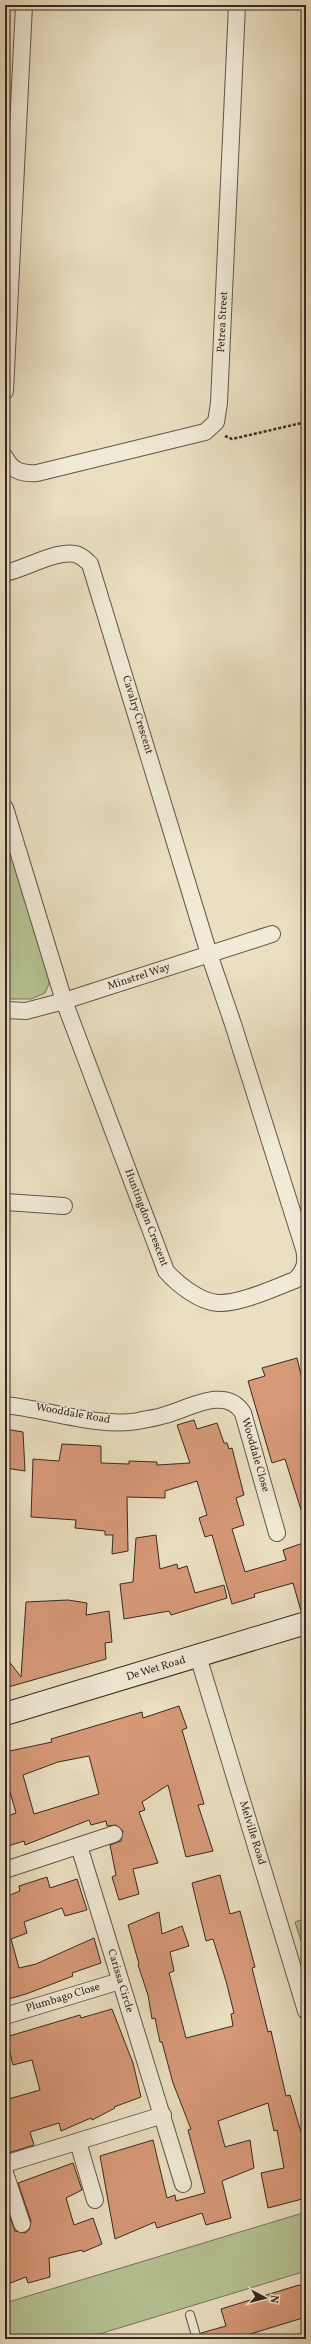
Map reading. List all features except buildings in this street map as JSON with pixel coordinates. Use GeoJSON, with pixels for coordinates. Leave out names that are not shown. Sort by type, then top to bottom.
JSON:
{"type":"FeatureCollection","features":[{"type":"Feature","properties":{"kind":"street"},"geometry":{"type":"LineString","coordinates":[[5,391],[24,5]]}},
{"type":"Feature","properties":{"kind":"street","name":"Petrea Street"},"geometry":{"type":"LineString","coordinates":[[210,429],[218,414],[237,5]]}},
{"type":"Feature","properties":{"kind":"street"},"geometry":{"type":"LineString","coordinates":[[7,462],[27,474],[37,474],[187,437],[210,429]]}},
{"type":"Feature","properties":{"kind":"street","name":"Cavalry Crescent"},"geometry":{"type":"LineString","coordinates":[[5,573],[63,554],[82,556],[90,564],[209,954]]}},
{"type":"Feature","properties":{"kind":"street"},"geometry":{"type":"LineString","coordinates":[[5,808],[64,1001]]}},
{"type":"Feature","properties":{"kind":"street","name":"Minstrel Way"},"geometry":{"type":"LineString","coordinates":[[5,1010],[26,1011],[64,1001],[272,934]]}},
{"type":"Feature","properties":{"kind":"street","name":"Huntingdon Crescent"},"geometry":{"type":"LineString","coordinates":[[64,1001],[166,1271],[183,1286],[211,1302],[226,1303],[237,1300],[295,1280],[302,1274],[306,1258],[236,1032],[209,954]]}},
{"type":"Feature","properties":{"kind":"street"},"geometry":{"type":"LineString","coordinates":[[5,1202],[64,1206]]}},
{"type":"Feature","properties":{"kind":"street","name":"Wooddale Close"},"geometry":{"type":"LineString","coordinates":[[165,1416],[217,1400],[230,1401],[239,1407],[248,1428],[277,1532]]}},
{"type":"Feature","properties":{"kind":"street","name":"Wooddale Road"},"geometry":{"type":"LineString","coordinates":[[5,1405],[31,1407],[110,1422],[133,1422],[165,1416]]}},
{"type":"Feature","properties":{"kind":"street","name":"De Wet Road"},"geometry":{"type":"LineString","coordinates":[[5,1714],[306,1623]]}},
{"type":"Feature","properties":{"kind":"street","name":"Melville Road"},"geometry":{"type":"LineString","coordinates":[[198,1656],[306,2011]]}},
{"type":"Feature","properties":{"kind":"street"},"geometry":{"type":"LineString","coordinates":[[5,1870],[114,1834]]}},
{"type":"Feature","properties":{"kind":"street","name":"Carissa Circle"},"geometry":{"type":"LineString","coordinates":[[80,1846],[183,2184]]}},
{"type":"Feature","properties":{"kind":"street","name":"Plumbago Close"},"geometry":{"type":"LineString","coordinates":[[5,2016],[120,1981]]}},
{"type":"Feature","properties":{"kind":"street"},"geometry":{"type":"LineString","coordinates":[[5,2164],[162,2115]]}},
{"type":"Feature","properties":{"kind":"street"},"geometry":{"type":"LineString","coordinates":[[78,2142],[96,2200]]}},
{"type":"Feature","properties":{"kind":"street"},"geometry":{"type":"LineString","coordinates":[[5,2173],[22,2224]]}},
{"type":"Feature","properties":{"kind":"lane"},"geometry":{"type":"LineString","coordinates":[[190,2315],[197,2339]]}},
{"type":"Feature","properties":{"kind":"path"},"geometry":{"type":"LineString","coordinates":[[210,429],[232,439],[306,422]]}},
{"type":"Feature","properties":{"kind":"green space"},"geometry":{"type":"Polygon","coordinates":[[[5,835],[49,978],[49,984],[45,993],[31,999],[5,999],[5,835]]]}},
{"type":"Feature","properties":{"kind":"green space"},"geometry":{"type":"Polygon","coordinates":[[[306,1918],[306,1943],[302,1944],[295,1922],[306,1918]]]}},
{"type":"Feature","properties":{"kind":"green space"},"geometry":{"type":"Polygon","coordinates":[[[306,2212],[306,2271],[83,2339],[5,2339],[5,2303],[306,2212]]]}}]}
